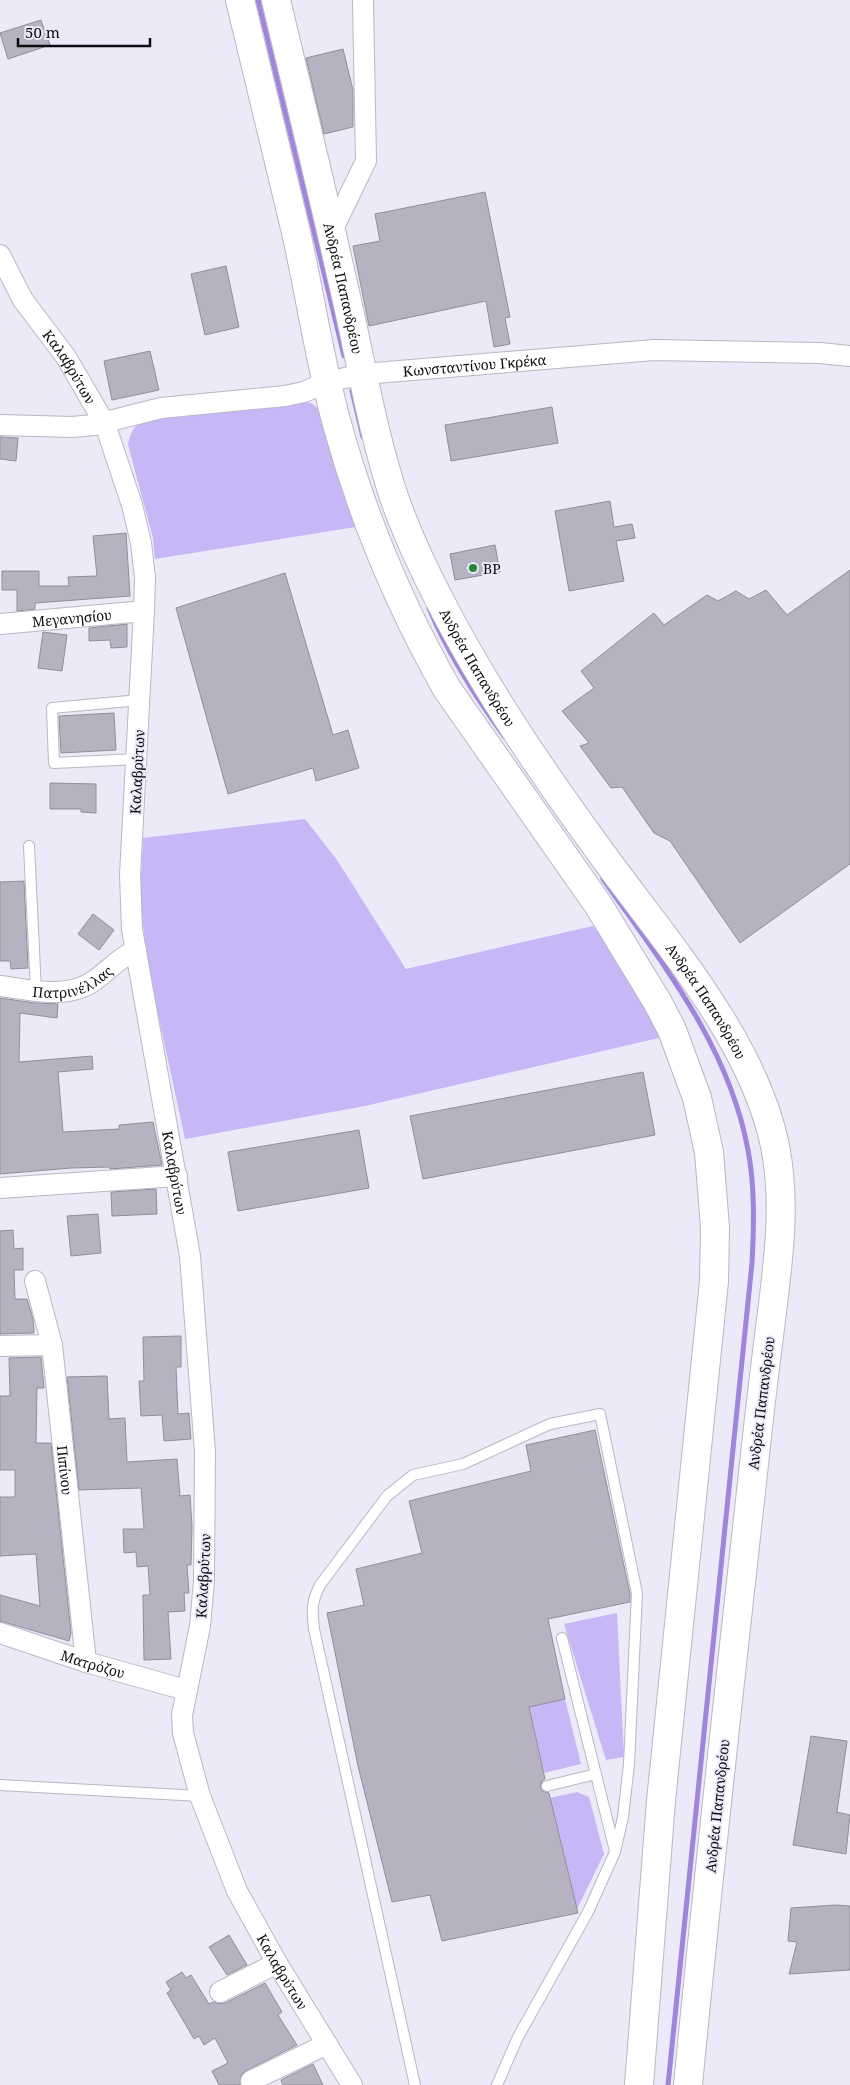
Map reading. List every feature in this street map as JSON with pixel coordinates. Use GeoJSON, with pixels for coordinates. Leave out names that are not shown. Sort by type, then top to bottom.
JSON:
{"type":"FeatureCollection","features":[{"type":"Feature","properties":{"kind":"main road"},"geometry":{"type":"LineString","coordinates":[[240,0],[295,228],[337,422],[358,491],[399,594],[427,654],[466,717],[599,906],[658,1003],[672,1030],[692,1080],[702,1114],[709,1152],[714,1228],[714,1280],[662,1792],[639,2085]]}},
{"type":"Feature","properties":{"kind":"main road","name":"Ανδρέα Παπανδρέου"},"geometry":{"type":"LineString","coordinates":[[276,0],[332,230],[363,374],[394,495],[414,547],[438,597],[480,671],[528,746],[584,829],[697,984],[739,1050],[765,1108],[776,1152],[780,1180],[781,1247],[754,1457],[688,2085]]}},
{"type":"Feature","properties":{"kind":"street"},"geometry":{"type":"LineString","coordinates":[[332,230],[366,161],[363,0]]}},
{"type":"Feature","properties":{"kind":"street","name":"Καλαβρύτων"},"geometry":{"type":"LineString","coordinates":[[0,255],[23,300],[66,357],[105,424],[132,505],[141,543],[145,578],[138,759],[130,874],[132,929],[190,1256],[205,1452],[204,1581],[200,1626],[182,1715],[182,1733],[200,1796],[237,1891],[277,1963],[352,2085]]}},
{"type":"Feature","properties":{"kind":"street","name":"Κωνσταντίνου Γκρέκα"},"geometry":{"type":"LineString","coordinates":[[0,425],[72,427],[105,424],[141,412],[161,408],[285,396],[304,392],[327,382],[363,374],[654,350],[820,353],[850,356]]}},
{"type":"Feature","properties":{"kind":"street","name":"Μεγανησίου"},"geometry":{"type":"LineString","coordinates":[[0,624],[144,611]]}},
{"type":"Feature","properties":{"kind":"street","name":"Πατρινέλλας"},"geometry":{"type":"LineString","coordinates":[[0,986],[57,992],[83,987],[136,950]]}},
{"type":"Feature","properties":{"kind":"street"},"geometry":{"type":"LineString","coordinates":[[0,1188],[176,1176]]}},
{"type":"Feature","properties":{"kind":"street","name":"Πιπίνου"},"geometry":{"type":"LineString","coordinates":[[35,1282],[52,1345],[86,1662]]}},
{"type":"Feature","properties":{"kind":"street"},"geometry":{"type":"LineString","coordinates":[[0,1346],[52,1345]]}},
{"type":"Feature","properties":{"kind":"street","name":"Ματρόζου"},"geometry":{"type":"LineString","coordinates":[[0,1633],[86,1662],[186,1690]]}},
{"type":"Feature","properties":{"kind":"street"},"geometry":{"type":"LineString","coordinates":[[220,1992],[277,1963]]}},
{"type":"Feature","properties":{"kind":"street"},"geometry":{"type":"LineString","coordinates":[[251,2081],[328,2044]]}},
{"type":"Feature","properties":{"kind":"lane"},"geometry":{"type":"LineString","coordinates":[[138,759],[54,763],[52,708],[140,700]]}},
{"type":"Feature","properties":{"kind":"lane"},"geometry":{"type":"LineString","coordinates":[[29,846],[36,991]]}},
{"type":"Feature","properties":{"kind":"lane"},"geometry":{"type":"LineString","coordinates":[[415,2085],[314,1629],[311,1609],[313,1600],[320,1585],[387,1496],[412,1475],[463,1464],[538,1428],[600,1414],[637,1593],[628,1784],[615,1852],[588,1912],[512,2051],[498,2085]]}},
{"type":"Feature","properties":{"kind":"lane"},"geometry":{"type":"LineString","coordinates":[[562,1638],[615,1852]]}},
{"type":"Feature","properties":{"kind":"lane"},"geometry":{"type":"LineString","coordinates":[[547,1786],[596,1774]]}},
{"type":"Feature","properties":{"kind":"lane"},"geometry":{"type":"LineString","coordinates":[[0,1785],[200,1796]]}},
{"type":"Feature","properties":{"kind":"shaded area"},"geometry":{"type":"Polygon","coordinates":[[[300,401],[311,403],[319,409],[362,526],[155,559],[153,538],[128,445],[130,436],[136,426],[146,418],[300,401]]]}},
{"type":"Feature","properties":{"kind":"shaded area"},"geometry":{"type":"Polygon","coordinates":[[[305,819],[337,860],[406,969],[593,926],[612,951],[663,1037],[365,1106],[185,1139],[152,986],[145,942],[140,897],[143,838],[305,819]]]}},
{"type":"Feature","properties":{"kind":"shaded area"},"geometry":{"type":"Polygon","coordinates":[[[617,1613],[624,1757],[606,1760],[564,1624],[617,1613]]]}},
{"type":"Feature","properties":{"kind":"shaded area"},"geometry":{"type":"Polygon","coordinates":[[[565,1699],[581,1764],[544,1773],[529,1707],[565,1699]]]}},
{"type":"Feature","properties":{"kind":"shaded area"},"geometry":{"type":"Polygon","coordinates":[[[577,1792],[589,1797],[604,1854],[577,1909],[550,1798],[577,1792]]]}},
{"type":"Feature","properties":{"kind":"building"},"geometry":{"type":"Polygon","coordinates":[[[41,20],[50,45],[8,59],[0,33],[41,20]]]}},
{"type":"Feature","properties":{"kind":"building"},"geometry":{"type":"Polygon","coordinates":[[[343,49],[353,90],[353,127],[324,134],[306,58],[343,49]]]}},
{"type":"Feature","properties":{"kind":"building"},"geometry":{"type":"Polygon","coordinates":[[[485,192],[510,317],[505,318],[510,344],[494,347],[486,301],[369,326],[353,246],[380,241],[375,214],[485,192]]]}},
{"type":"Feature","properties":{"kind":"building"},"geometry":{"type":"Polygon","coordinates":[[[226,266],[239,327],[205,335],[191,274],[226,266]]]}},
{"type":"Feature","properties":{"kind":"building"},"geometry":{"type":"Polygon","coordinates":[[[150,351],[159,390],[112,400],[104,361],[150,351]]]}},
{"type":"Feature","properties":{"kind":"building"},"geometry":{"type":"Polygon","coordinates":[[[552,407],[558,443],[451,461],[445,425],[552,407]]]}},
{"type":"Feature","properties":{"kind":"building"},"geometry":{"type":"Polygon","coordinates":[[[0,437],[18,438],[16,461],[0,459],[0,437]]]}},
{"type":"Feature","properties":{"kind":"building"},"geometry":{"type":"Polygon","coordinates":[[[610,501],[614,527],[632,524],[635,538],[616,541],[624,581],[569,591],[555,511],[610,501]]]}},
{"type":"Feature","properties":{"kind":"building"},"geometry":{"type":"Polygon","coordinates":[[[126,533],[130,596],[35,603],[35,609],[17,611],[17,590],[2,590],[2,571],[39,571],[39,586],[69,586],[68,577],[97,576],[93,536],[126,533]]]}},
{"type":"Feature","properties":{"kind":"building"},"geometry":{"type":"Polygon","coordinates":[[[495,545],[500,572],[455,580],[450,554],[495,545]]]}},
{"type":"Feature","properties":{"kind":"building"},"geometry":{"type":"Polygon","coordinates":[[[850,570],[850,864],[740,943],[670,841],[654,833],[622,787],[611,788],[580,746],[589,743],[562,711],[594,688],[581,671],[654,613],[664,625],[707,595],[718,601],[736,591],[749,599],[766,590],[787,615],[850,570]]]}},
{"type":"Feature","properties":{"kind":"building"},"geometry":{"type":"Polygon","coordinates":[[[285,573],[333,735],[348,730],[359,768],[316,781],[313,768],[228,794],[176,608],[285,573]]]}},
{"type":"Feature","properties":{"kind":"building"},"geometry":{"type":"Polygon","coordinates":[[[127,624],[127,647],[111,648],[110,640],[89,641],[89,628],[127,624]]]}},
{"type":"Feature","properties":{"kind":"building"},"geometry":{"type":"Polygon","coordinates":[[[43,632],[67,635],[62,671],[38,668],[43,632]]]}},
{"type":"Feature","properties":{"kind":"building"},"geometry":{"type":"Polygon","coordinates":[[[114,713],[116,750],[61,753],[59,716],[114,713]]]}},
{"type":"Feature","properties":{"kind":"building"},"geometry":{"type":"Polygon","coordinates":[[[50,783],[96,784],[96,813],[81,812],[81,809],[50,809],[50,783]]]}},
{"type":"Feature","properties":{"kind":"building"},"geometry":{"type":"Polygon","coordinates":[[[24,881],[28,968],[11,969],[10,961],[0,961],[0,882],[24,881]]]}},
{"type":"Feature","properties":{"kind":"building"},"geometry":{"type":"Polygon","coordinates":[[[93,914],[114,930],[99,950],[78,934],[93,914]]]}},
{"type":"Feature","properties":{"kind":"building"},"geometry":{"type":"Polygon","coordinates":[[[0,998],[58,1004],[57,1018],[20,1013],[19,1062],[92,1056],[93,1069],[58,1072],[63,1132],[119,1129],[119,1125],[153,1122],[162,1165],[110,1169],[109,1167],[71,1168],[0,1174],[0,998]]]}},
{"type":"Feature","properties":{"kind":"building"},"geometry":{"type":"Polygon","coordinates":[[[643,1072],[655,1135],[423,1179],[410,1116],[643,1072]]]}},
{"type":"Feature","properties":{"kind":"building"},"geometry":{"type":"Polygon","coordinates":[[[359,1130],[369,1188],[238,1211],[228,1152],[359,1130]]]}},
{"type":"Feature","properties":{"kind":"building"},"geometry":{"type":"Polygon","coordinates":[[[156,1189],[157,1214],[112,1216],[111,1192],[156,1189]]]}},
{"type":"Feature","properties":{"kind":"building"},"geometry":{"type":"Polygon","coordinates":[[[98,1214],[101,1253],[71,1256],[67,1216],[98,1214]]]}},
{"type":"Feature","properties":{"kind":"building"},"geometry":{"type":"Polygon","coordinates":[[[13,1230],[14,1249],[23,1248],[23,1270],[14,1270],[15,1299],[27,1299],[33,1319],[34,1333],[0,1334],[0,1231],[13,1230]]]}},
{"type":"Feature","properties":{"kind":"building"},"geometry":{"type":"Polygon","coordinates":[[[181,1336],[181,1367],[176,1367],[178,1414],[189,1413],[191,1439],[164,1441],[162,1415],[141,1416],[139,1381],[144,1381],[143,1337],[181,1336]]]}},
{"type":"Feature","properties":{"kind":"building"},"geometry":{"type":"Polygon","coordinates":[[[41,1357],[44,1388],[37,1388],[36,1443],[51,1443],[71,1633],[69,1641],[0,1621],[0,1595],[40,1606],[36,1554],[0,1556],[0,1497],[15,1497],[15,1470],[0,1470],[0,1396],[10,1396],[9,1358],[41,1357]]]}},
{"type":"Feature","properties":{"kind":"building"},"geometry":{"type":"Polygon","coordinates":[[[107,1376],[109,1419],[125,1418],[127,1462],[177,1459],[180,1496],[190,1495],[192,1526],[191,1565],[187,1565],[189,1593],[184,1593],[185,1611],[168,1612],[171,1659],[144,1660],[143,1595],[150,1595],[148,1566],[137,1567],[136,1552],[124,1553],[123,1529],[144,1529],[141,1488],[79,1490],[67,1377],[107,1376]]]}},
{"type":"Feature","properties":{"kind":"building"},"geometry":{"type":"Polygon","coordinates":[[[595,1430],[630,1594],[630,1602],[548,1619],[565,1699],[529,1707],[545,1779],[540,1787],[542,1791],[549,1793],[578,1913],[442,1941],[430,1895],[392,1902],[358,1766],[327,1613],[364,1605],[356,1569],[422,1553],[409,1501],[531,1471],[526,1445],[595,1430]]]}},
{"type":"Feature","properties":{"kind":"building"},"geometry":{"type":"Polygon","coordinates":[[[811,1736],[847,1741],[837,1812],[850,1815],[846,1854],[793,1845],[811,1736]]]}},
{"type":"Feature","properties":{"kind":"building"},"geometry":{"type":"Polygon","coordinates":[[[835,1905],[850,1906],[850,1970],[789,1974],[797,1942],[788,1941],[791,1908],[835,1905]]]}},
{"type":"Feature","properties":{"kind":"building"},"geometry":{"type":"Polygon","coordinates":[[[229,1935],[247,1965],[227,1975],[209,1947],[229,1935]]]}},
{"type":"Feature","properties":{"kind":"building"},"geometry":{"type":"Polygon","coordinates":[[[182,1972],[186,1978],[191,1975],[209,2004],[214,2002],[225,2003],[265,1983],[282,2012],[278,2015],[297,2045],[245,2071],[241,2075],[240,2085],[219,2085],[212,2071],[228,2063],[215,2038],[204,2045],[199,2036],[194,2039],[167,1993],[171,1990],[166,1982],[182,1972]]]}},
{"type":"Feature","properties":{"kind":"building"},"geometry":{"type":"Polygon","coordinates":[[[313,2064],[323,2085],[283,2085],[281,2080],[313,2064]]]}},
{"type":"Feature","properties":{"kind":"waterway"},"geometry":{"type":"LineString","coordinates":[[258,0],[344,356]]}},
{"type":"Feature","properties":{"kind":"waterway"},"geometry":{"type":"LineString","coordinates":[[352,391],[363,437]]}},
{"type":"Feature","properties":{"kind":"waterway"},"geometry":{"type":"LineString","coordinates":[[429,608],[436,625],[463,674],[504,736]]}},
{"type":"Feature","properties":{"kind":"waterway"},"geometry":{"type":"LineString","coordinates":[[603,879],[670,974],[709,1041],[726,1076],[739,1112],[748,1150],[753,1192],[752,1263],[668,2085]]}},
{"type":"Feature","properties":{"kind":"place","name":"BP"},"geometry":{"type":"Point","coordinates":[473,568]}}]}
